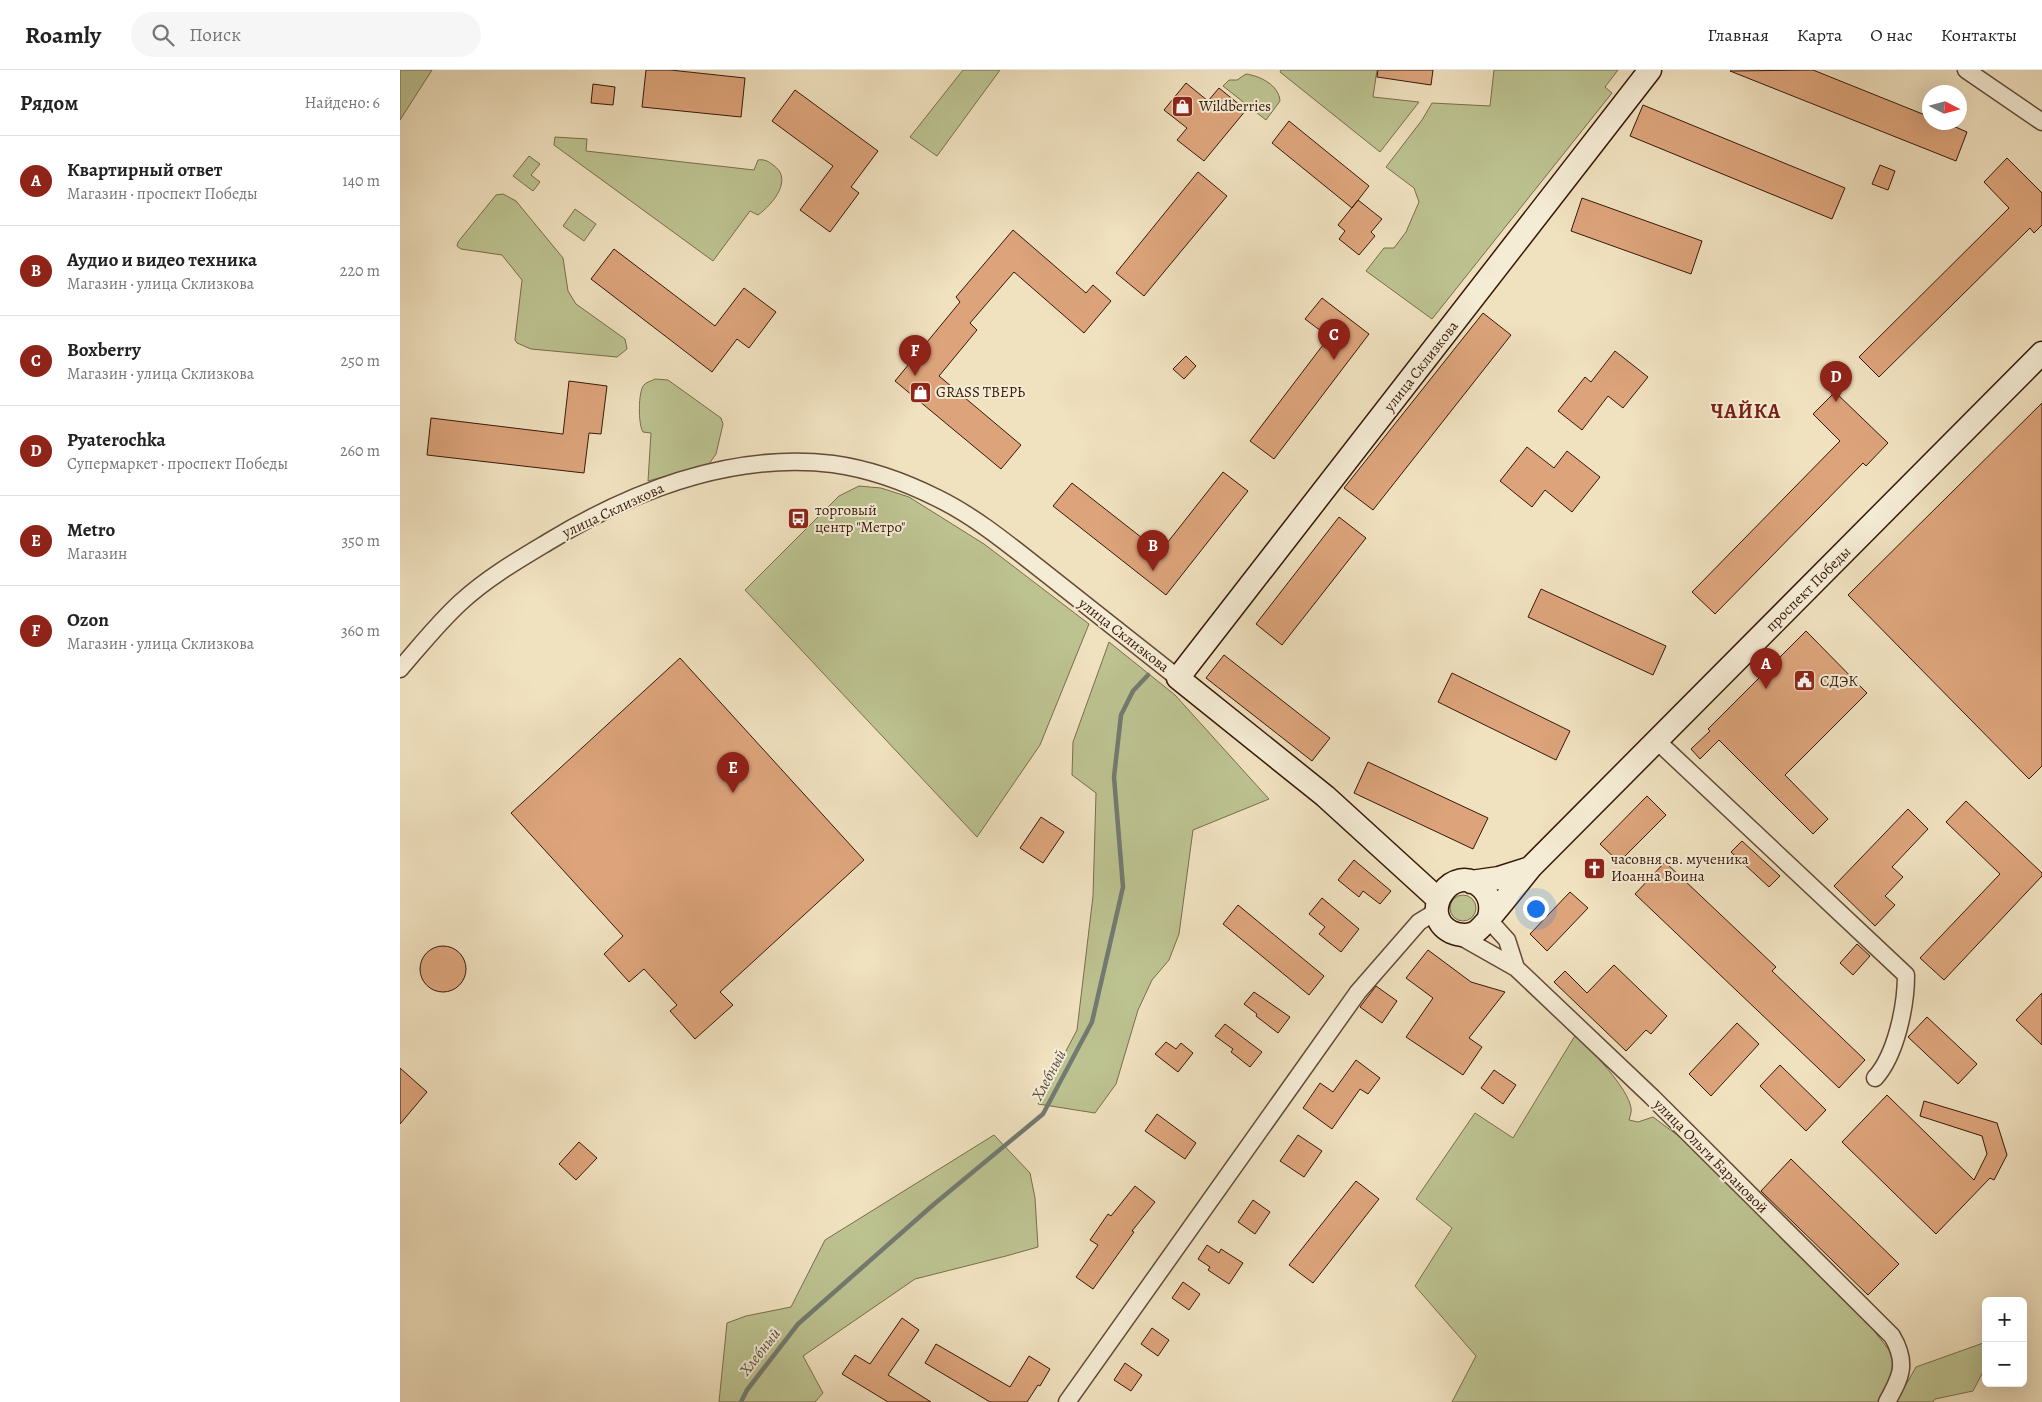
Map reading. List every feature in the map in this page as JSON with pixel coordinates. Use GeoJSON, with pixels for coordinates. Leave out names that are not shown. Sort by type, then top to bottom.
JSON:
{"type":"FeatureCollection","features":[{"type":"Feature","properties":{"kind":"street","name":"улица Склизкова"},"geometry":{"type":"LineString","coordinates":[[400,669],[462,601],[516,562],[580,523],[650,491],[718,470],[763,464],[808,463],[844,466],[876,474],[922,491],[958,509],[1005,541],[1178,678],[1650,70]]}},
{"type":"Feature","properties":{"kind":"street"},"geometry":{"type":"LineString","coordinates":[[1966,70],[2042,122]]}},
{"type":"Feature","properties":{"kind":"street","name":"проспект Победы"},"geometry":{"type":"LineString","coordinates":[[1456,934],[1474,933],[1482,928],[1531,867],[2042,353]]}},
{"type":"Feature","properties":{"kind":"street"},"geometry":{"type":"LineString","coordinates":[[1178,678],[1325,796],[1399,864],[1438,905],[1439,919],[1445,927],[1456,934]]}},
{"type":"Feature","properties":{"kind":"street"},"geometry":{"type":"LineString","coordinates":[[1656,740],[1906,976],[1906,997],[1896,1033],[1884,1067],[1875,1078]]}},
{"type":"Feature","properties":{"kind":"street"},"geometry":{"type":"LineString","coordinates":[[1399,864],[1417,872],[1479,886],[1487,895],[1491,907],[1489,918]]}},
{"type":"Feature","properties":{"kind":"street","name":"проспект Победы"},"geometry":{"type":"LineString","coordinates":[[1438,905],[1442,893],[1450,885],[1499,878],[1531,867]]}},
{"type":"Feature","properties":{"kind":"street"},"geometry":{"type":"LineString","coordinates":[[1067,1402],[1358,992],[1418,922],[1438,905]]}},
{"type":"Feature","properties":{"kind":"street","name":"улица Ольги Барановой"},"geometry":{"type":"LineString","coordinates":[[1489,918],[1506,940],[1516,968]]}},
{"type":"Feature","properties":{"kind":"street","name":"улица Ольги Барановой"},"geometry":{"type":"LineString","coordinates":[[1456,934],[1516,968],[1659,1104],[1892,1336],[1900,1350],[1902,1359],[1900,1374],[1887,1402]]}},
{"type":"Feature","properties":{"kind":"green space"},"geometry":{"type":"Polygon","coordinates":[[[400,70],[432,70],[400,120],[400,70]]]}},
{"type":"Feature","properties":{"kind":"green space"},"geometry":{"type":"Polygon","coordinates":[[[963,70],[1000,70],[937,156],[910,137],[963,70]]]}},
{"type":"Feature","properties":{"kind":"green space"},"geometry":{"type":"Polygon","coordinates":[[[1281,70],[1377,70],[1373,97],[1419,102],[1380,152],[1280,72],[1281,70]]]}},
{"type":"Feature","properties":{"kind":"green space"},"geometry":{"type":"Polygon","coordinates":[[[1494,70],[1618,70],[1605,87],[1612,93],[1432,319],[1366,271],[1384,248],[1394,248],[1406,232],[1419,202],[1414,188],[1386,167],[1422,120],[1432,103],[1490,106],[1494,70]]]}},
{"type":"Feature","properties":{"kind":"green space"},"geometry":{"type":"Polygon","coordinates":[[[1246,74],[1268,82],[1279,95],[1280,101],[1266,120],[1223,86],[1229,80],[1237,80],[1246,74]]]}},
{"type":"Feature","properties":{"kind":"green space"},"geometry":{"type":"Polygon","coordinates":[[[555,137],[587,139],[586,151],[754,170],[758,160],[764,160],[768,161],[779,171],[782,177],[781,184],[770,205],[758,215],[750,211],[713,261],[554,145],[555,137]]]}},
{"type":"Feature","properties":{"kind":"green space"},"geometry":{"type":"Polygon","coordinates":[[[529,156],[540,164],[531,175],[540,182],[533,191],[513,176],[529,156]]]}},
{"type":"Feature","properties":{"kind":"green space"},"geometry":{"type":"Polygon","coordinates":[[[503,194],[516,201],[563,258],[568,291],[576,304],[625,339],[627,349],[617,357],[531,349],[517,343],[515,340],[522,280],[502,255],[461,249],[457,246],[458,242],[496,195],[503,194]]]}},
{"type":"Feature","properties":{"kind":"green space"},"geometry":{"type":"Polygon","coordinates":[[[575,209],[596,224],[584,241],[563,226],[575,209]]]}},
{"type":"Feature","properties":{"kind":"green space"},"geometry":{"type":"Polygon","coordinates":[[[655,379],[668,380],[721,418],[723,424],[716,454],[709,464],[648,481],[651,433],[643,432],[641,428],[640,401],[644,385],[655,379]]]}},
{"type":"Feature","properties":{"kind":"green space"},"geometry":{"type":"Polygon","coordinates":[[[859,486],[881,488],[909,497],[984,544],[1089,624],[1040,745],[977,837],[745,590],[839,496],[859,486]]]}},
{"type":"Feature","properties":{"kind":"green space"},"geometry":{"type":"Polygon","coordinates":[[[1109,642],[1175,695],[1269,799],[1193,830],[1179,934],[1169,960],[1152,980],[1138,1010],[1116,1084],[1095,1113],[1038,1104],[1077,1030],[1093,896],[1096,793],[1072,775],[1073,742],[1109,642]]]}},
{"type":"Feature","properties":{"kind":"green space"},"geometry":{"type":"Polygon","coordinates":[[[1463,895],[1472,899],[1476,908],[1472,917],[1463,921],[1454,917],[1450,908],[1454,899],[1463,895]]]}},
{"type":"Feature","properties":{"kind":"green space"},"geometry":{"type":"Polygon","coordinates":[[[1576,1034],[1608,1069],[1623,1090],[1631,1109],[1629,1120],[1638,1122],[1653,1117],[1696,1149],[1864,1318],[1889,1350],[1893,1361],[1892,1382],[1880,1402],[1452,1402],[1476,1356],[1415,1286],[1452,1228],[1416,1199],[1475,1113],[1513,1138],[1576,1034]]]}},
{"type":"Feature","properties":{"kind":"green space"},"geometry":{"type":"Polygon","coordinates":[[[994,1135],[1030,1173],[1035,1198],[1038,1247],[915,1279],[803,1356],[823,1393],[815,1402],[719,1402],[727,1323],[746,1316],[791,1307],[825,1240],[994,1135]]]}},
{"type":"Feature","properties":{"kind":"green space"},"geometry":{"type":"Polygon","coordinates":[[[1982,1343],[1982,1374],[1973,1391],[1935,1399],[1933,1402],[1896,1402],[1916,1367],[1982,1343]]]}},
{"type":"Feature","properties":{"kind":"building"},"geometry":{"type":"Polygon","coordinates":[[[646,70],[670,70],[745,78],[741,117],[642,107],[646,70]]]}},
{"type":"Feature","properties":{"kind":"building"},"geometry":{"type":"Polygon","coordinates":[[[1378,70],[1433,70],[1431,85],[1377,77],[1378,70]]]}},
{"type":"Feature","properties":{"kind":"building"},"geometry":{"type":"Polygon","coordinates":[[[1813,70],[1922,114],[1922,130],[1962,130],[1967,132],[1956,161],[1730,71],[1813,70]]]}},
{"type":"Feature","properties":{"kind":"building"},"geometry":{"type":"Polygon","coordinates":[[[1186,83],[1208,101],[1219,88],[1246,110],[1204,161],[1177,140],[1187,128],[1164,110],[1186,83]]]}},
{"type":"Feature","properties":{"kind":"building"},"geometry":{"type":"Polygon","coordinates":[[[593,84],[615,87],[613,105],[591,103],[593,84]]]}},
{"type":"Feature","properties":{"kind":"building"},"geometry":{"type":"Polygon","coordinates":[[[795,90],[878,151],[851,187],[859,193],[830,232],[800,210],[833,166],[772,121],[795,90]]]}},
{"type":"Feature","properties":{"kind":"building"},"geometry":{"type":"Polygon","coordinates":[[[1643,105],[1845,188],[1832,219],[1630,136],[1643,105]]]}},
{"type":"Feature","properties":{"kind":"building"},"geometry":{"type":"Polygon","coordinates":[[[1289,121],[1369,186],[1352,208],[1272,143],[1289,121]]]}},
{"type":"Feature","properties":{"kind":"building"},"geometry":{"type":"Polygon","coordinates":[[[2007,158],[2042,193],[2042,225],[2034,233],[2030,228],[1879,377],[1859,357],[2009,208],[1984,182],[2007,158]]]}},
{"type":"Feature","properties":{"kind":"building"},"geometry":{"type":"Polygon","coordinates":[[[1880,165],[1895,171],[1888,190],[1872,184],[1880,165]]]}},
{"type":"Feature","properties":{"kind":"building"},"geometry":{"type":"Polygon","coordinates":[[[1198,172],[1227,196],[1144,296],[1116,273],[1198,172]]]}},
{"type":"Feature","properties":{"kind":"building"},"geometry":{"type":"Polygon","coordinates":[[[1582,198],[1702,241],[1691,274],[1571,231],[1582,198]]]}},
{"type":"Feature","properties":{"kind":"building"},"geometry":{"type":"Polygon","coordinates":[[[1358,200],[1382,219],[1371,232],[1375,236],[1359,255],[1339,239],[1345,231],[1338,225],[1358,200]]]}},
{"type":"Feature","properties":{"kind":"building"},"geometry":{"type":"Polygon","coordinates":[[[1013,230],[1086,293],[1093,285],[1111,301],[1084,333],[1014,272],[970,323],[977,330],[939,376],[1021,445],[1001,469],[895,381],[960,302],[956,297],[1013,230]]]}},
{"type":"Feature","properties":{"kind":"building"},"geometry":{"type":"Polygon","coordinates":[[[614,249],[715,326],[744,288],[776,312],[749,348],[737,339],[712,372],[591,279],[614,249]]]}},
{"type":"Feature","properties":{"kind":"building"},"geometry":{"type":"Polygon","coordinates":[[[1322,298],[1369,334],[1274,459],[1250,441],[1329,337],[1305,319],[1322,298]]]}},
{"type":"Feature","properties":{"kind":"building"},"geometry":{"type":"Polygon","coordinates":[[[1483,313],[1511,335],[1373,510],[1344,488],[1483,313]]]}},
{"type":"Feature","properties":{"kind":"building"},"geometry":{"type":"Polygon","coordinates":[[[1615,351],[1648,377],[1623,408],[1608,396],[1582,430],[1558,411],[1585,377],[1591,382],[1615,351]]]}},
{"type":"Feature","properties":{"kind":"building"},"geometry":{"type":"Polygon","coordinates":[[[1186,356],[1196,366],[1184,379],[1173,369],[1186,356]]]}},
{"type":"Feature","properties":{"kind":"building"},"geometry":{"type":"Polygon","coordinates":[[[569,381],[607,386],[601,434],[589,433],[584,473],[427,455],[431,418],[563,434],[569,381]]]}},
{"type":"Feature","properties":{"kind":"building"},"geometry":{"type":"Polygon","coordinates":[[[1835,392],[1888,443],[1866,466],[1863,463],[1715,614],[1692,592],[1840,441],[1813,414],[1835,392]]]}},
{"type":"Feature","properties":{"kind":"building"},"geometry":{"type":"Polygon","coordinates":[[[2042,403],[2042,766],[2029,779],[1848,595],[2042,403]]]}},
{"type":"Feature","properties":{"kind":"building"},"geometry":{"type":"Polygon","coordinates":[[[1527,447],[1554,468],[1567,451],[1600,477],[1572,512],[1545,490],[1532,507],[1500,481],[1527,447]]]}},
{"type":"Feature","properties":{"kind":"building"},"geometry":{"type":"Polygon","coordinates":[[[1223,472],[1248,491],[1166,595],[1053,506],[1072,483],[1160,552],[1223,472]]]}},
{"type":"Feature","properties":{"kind":"building"},"geometry":{"type":"Polygon","coordinates":[[[1339,517],[1366,538],[1282,645],[1256,624],[1339,517]]]}},
{"type":"Feature","properties":{"kind":"building"},"geometry":{"type":"Polygon","coordinates":[[[1541,589],[1666,646],[1653,675],[1528,617],[1541,589]]]}},
{"type":"Feature","properties":{"kind":"building"},"geometry":{"type":"Polygon","coordinates":[[[1806,631],[1867,693],[1785,775],[1828,819],[1813,834],[1719,740],[1700,759],[1691,749],[1710,731],[1708,729],[1806,631]]]}},
{"type":"Feature","properties":{"kind":"building"},"geometry":{"type":"Polygon","coordinates":[[[1224,655],[1330,738],[1312,761],[1206,678],[1224,655]]]}},
{"type":"Feature","properties":{"kind":"building"},"geometry":{"type":"Polygon","coordinates":[[[680,658],[864,860],[720,992],[733,1005],[695,1039],[670,1011],[677,1005],[644,969],[629,982],[604,954],[623,936],[511,813],[680,658]]]}},
{"type":"Feature","properties":{"kind":"building"},"geometry":{"type":"Polygon","coordinates":[[[1452,673],[1570,731],[1556,760],[1438,702],[1452,673]]]}},
{"type":"Feature","properties":{"kind":"building"},"geometry":{"type":"Polygon","coordinates":[[[1368,762],[1488,818],[1473,849],[1354,793],[1368,762]]]}},
{"type":"Feature","properties":{"kind":"building"},"geometry":{"type":"Polygon","coordinates":[[[1647,796],[1666,815],[1619,862],[1600,844],[1647,796]]]}},
{"type":"Feature","properties":{"kind":"building"},"geometry":{"type":"Polygon","coordinates":[[[1966,801],[2042,873],[2042,876],[1944,980],[1920,958],[2000,874],[1946,822],[1966,801]]]}},
{"type":"Feature","properties":{"kind":"building"},"geometry":{"type":"Polygon","coordinates":[[[1908,809],[1928,829],[1892,867],[1903,877],[1885,896],[1895,905],[1875,926],[1834,886],[1908,809]]]}},
{"type":"Feature","properties":{"kind":"building"},"geometry":{"type":"Polygon","coordinates":[[[1041,817],[1064,832],[1043,863],[1020,848],[1041,817]]]}},
{"type":"Feature","properties":{"kind":"building"},"geometry":{"type":"Polygon","coordinates":[[[1742,841],[1780,876],[1769,887],[1731,852],[1742,841]]]}},
{"type":"Feature","properties":{"kind":"building"},"geometry":{"type":"Polygon","coordinates":[[[1354,860],[1391,891],[1380,904],[1363,891],[1359,897],[1338,880],[1354,860]]]}},
{"type":"Feature","properties":{"kind":"building"},"geometry":{"type":"Polygon","coordinates":[[[1665,862],[1776,967],[1772,971],[1865,1060],[1839,1088],[1635,894],[1665,862]]]}},
{"type":"Feature","properties":{"kind":"building"},"geometry":{"type":"Polygon","coordinates":[[[1570,892],[1588,908],[1547,951],[1530,934],[1570,892]]]}},
{"type":"Feature","properties":{"kind":"building"},"geometry":{"type":"Polygon","coordinates":[[[1322,898],[1359,929],[1341,952],[1319,934],[1325,927],[1309,914],[1322,898]]]}},
{"type":"Feature","properties":{"kind":"building"},"geometry":{"type":"Polygon","coordinates":[[[1238,905],[1324,976],[1309,995],[1223,924],[1238,905]]]}},
{"type":"Feature","properties":{"kind":"building"},"geometry":{"type":"Polygon","coordinates":[[[1857,944],[1870,956],[1853,975],[1840,963],[1857,944]]]}},
{"type":"Feature","properties":{"kind":"building"},"geometry":{"type":"Polygon","coordinates":[[[439,946],[447,946],[456,950],[462,956],[466,969],[462,982],[456,988],[447,992],[439,992],[430,988],[424,982],[420,973],[420,965],[424,956],[430,950],[439,946]]]}},
{"type":"Feature","properties":{"kind":"building"},"geometry":{"type":"Polygon","coordinates":[[[1428,950],[1471,982],[1505,992],[1469,1038],[1482,1047],[1463,1075],[1406,1037],[1433,998],[1406,978],[1428,950]]]}},
{"type":"Feature","properties":{"kind":"building"},"geometry":{"type":"Polygon","coordinates":[[[1614,965],[1667,1016],[1651,1034],[1646,1030],[1626,1051],[1554,982],[1565,971],[1587,993],[1614,965]]]}},
{"type":"Feature","properties":{"kind":"building"},"geometry":{"type":"Polygon","coordinates":[[[1376,986],[1397,1001],[1382,1023],[1360,1007],[1376,986]]]}},
{"type":"Feature","properties":{"kind":"building"},"geometry":{"type":"Polygon","coordinates":[[[1254,992],[1290,1017],[1278,1033],[1244,1004],[1254,992]]]}},
{"type":"Feature","properties":{"kind":"building"},"geometry":{"type":"Polygon","coordinates":[[[2042,993],[2042,1045],[2016,1020],[2042,993]]]}},
{"type":"Feature","properties":{"kind":"building"},"geometry":{"type":"Polygon","coordinates":[[[1927,1017],[1977,1064],[1958,1084],[1908,1037],[1927,1017]]]}},
{"type":"Feature","properties":{"kind":"building"},"geometry":{"type":"Polygon","coordinates":[[[1737,1023],[1759,1044],[1711,1096],[1689,1074],[1737,1023]]]}},
{"type":"Feature","properties":{"kind":"building"},"geometry":{"type":"Polygon","coordinates":[[[1225,1024],[1262,1052],[1250,1067],[1231,1052],[1233,1049],[1215,1036],[1225,1024]]]}},
{"type":"Feature","properties":{"kind":"building"},"geometry":{"type":"Polygon","coordinates":[[[1166,1042],[1176,1049],[1181,1043],[1193,1053],[1178,1072],[1155,1054],[1166,1042]]]}},
{"type":"Feature","properties":{"kind":"building"},"geometry":{"type":"Polygon","coordinates":[[[1356,1060],[1380,1078],[1368,1094],[1360,1089],[1332,1129],[1303,1108],[1320,1083],[1333,1092],[1356,1060]]]}},
{"type":"Feature","properties":{"kind":"building"},"geometry":{"type":"Polygon","coordinates":[[[1780,1065],[1826,1110],[1806,1131],[1760,1086],[1780,1065]]]}},
{"type":"Feature","properties":{"kind":"building"},"geometry":{"type":"Polygon","coordinates":[[[400,1068],[427,1092],[400,1124],[400,1068]]]}},
{"type":"Feature","properties":{"kind":"building"},"geometry":{"type":"Polygon","coordinates":[[[1494,1070],[1516,1085],[1503,1104],[1481,1088],[1494,1070]]]}},
{"type":"Feature","properties":{"kind":"building"},"geometry":{"type":"Polygon","coordinates":[[[1887,1095],[1974,1180],[1987,1154],[1982,1136],[1920,1116],[1924,1101],[1997,1123],[2007,1155],[1994,1180],[1990,1178],[1936,1234],[1842,1142],[1887,1095]]]}},
{"type":"Feature","properties":{"kind":"building"},"geometry":{"type":"Polygon","coordinates":[[[1157,1114],[1196,1143],[1185,1159],[1145,1131],[1157,1114]]]}},
{"type":"Feature","properties":{"kind":"building"},"geometry":{"type":"Polygon","coordinates":[[[1298,1135],[1322,1151],[1304,1177],[1280,1161],[1298,1135]]]}},
{"type":"Feature","properties":{"kind":"building"},"geometry":{"type":"Polygon","coordinates":[[[579,1142],[597,1158],[576,1180],[559,1164],[579,1142]]]}},
{"type":"Feature","properties":{"kind":"building"},"geometry":{"type":"Polygon","coordinates":[[[1791,1159],[1899,1264],[1868,1295],[1761,1191],[1791,1159]]]}},
{"type":"Feature","properties":{"kind":"building"},"geometry":{"type":"Polygon","coordinates":[[[1356,1181],[1379,1199],[1313,1283],[1289,1265],[1356,1181]]]}},
{"type":"Feature","properties":{"kind":"building"},"geometry":{"type":"Polygon","coordinates":[[[1135,1186],[1155,1202],[1132,1231],[1134,1232],[1093,1289],[1076,1277],[1098,1245],[1090,1240],[1108,1214],[1111,1216],[1135,1186]]]}},
{"type":"Feature","properties":{"kind":"building"},"geometry":{"type":"Polygon","coordinates":[[[1253,1200],[1270,1212],[1255,1234],[1238,1222],[1253,1200]]]}},
{"type":"Feature","properties":{"kind":"building"},"geometry":{"type":"Polygon","coordinates":[[[1207,1245],[1219,1253],[1221,1249],[1243,1263],[1229,1284],[1208,1270],[1210,1267],[1198,1259],[1207,1245]]]}},
{"type":"Feature","properties":{"kind":"building"},"geometry":{"type":"Polygon","coordinates":[[[1183,1282],[1200,1294],[1189,1310],[1172,1298],[1183,1282]]]}},
{"type":"Feature","properties":{"kind":"building"},"geometry":{"type":"Polygon","coordinates":[[[902,1318],[919,1330],[888,1375],[931,1402],[888,1402],[842,1374],[855,1355],[870,1364],[902,1318]]]}},
{"type":"Feature","properties":{"kind":"building"},"geometry":{"type":"Polygon","coordinates":[[[1152,1328],[1169,1340],[1158,1356],[1141,1344],[1152,1328]]]}},
{"type":"Feature","properties":{"kind":"building"},"geometry":{"type":"Polygon","coordinates":[[[936,1344],[1010,1387],[1029,1356],[1050,1369],[1040,1386],[1038,1385],[1027,1402],[990,1402],[925,1363],[936,1344]]]}},
{"type":"Feature","properties":{"kind":"building"},"geometry":{"type":"Polygon","coordinates":[[[1125,1363],[1142,1375],[1131,1391],[1114,1380],[1125,1363]]]}},
{"type":"Feature","properties":{"kind":"waterway","name":"Хлебный"},"geometry":{"type":"LineString","coordinates":[[741,1402],[747,1390],[798,1324],[933,1205],[1043,1114],[1092,1022],[1123,887],[1114,777],[1121,715],[1133,691],[1148,675]]}},
{"type":"Feature","properties":{"kind":"place","name":"Wildberries"},"geometry":{"type":"Point","coordinates":[1183,106]}},
{"type":"Feature","properties":{"kind":"place","name":"Boxberry"},"geometry":{"type":"Point","coordinates":[1334,360]}},
{"type":"Feature","properties":{"kind":"place","name":"Ozon"},"geometry":{"type":"Point","coordinates":[915,376]}},
{"type":"Feature","properties":{"kind":"place","name":"GRASS ТВЕРЬ"},"geometry":{"type":"Point","coordinates":[920,392]}},
{"type":"Feature","properties":{"kind":"place","name":"Pyaterochka"},"geometry":{"type":"Point","coordinates":[1836,402]}},
{"type":"Feature","properties":{"kind":"place","name":"торговый центр \"Метро\""},"geometry":{"type":"Point","coordinates":[799,519]}},
{"type":"Feature","properties":{"kind":"place","name":"Аудио и видео техника"},"geometry":{"type":"Point","coordinates":[1153,571]}},
{"type":"Feature","properties":{"kind":"place","name":"СДЭК"},"geometry":{"type":"Point","coordinates":[1804,681]}},
{"type":"Feature","properties":{"kind":"place","name":"Квартирный ответ"},"geometry":{"type":"Point","coordinates":[1766,689]}},
{"type":"Feature","properties":{"kind":"place","name":"Metro"},"geometry":{"type":"Point","coordinates":[733,793]}},
{"type":"Feature","properties":{"kind":"place","name":"часовня св. мученика Иоанна Воина"},"geometry":{"type":"Point","coordinates":[1595,868]}},
{"type":"Feature","properties":{"kind":"district","name":"ЧАЙКА"},"geometry":{"type":"Point","coordinates":[1746,411]}}]}
